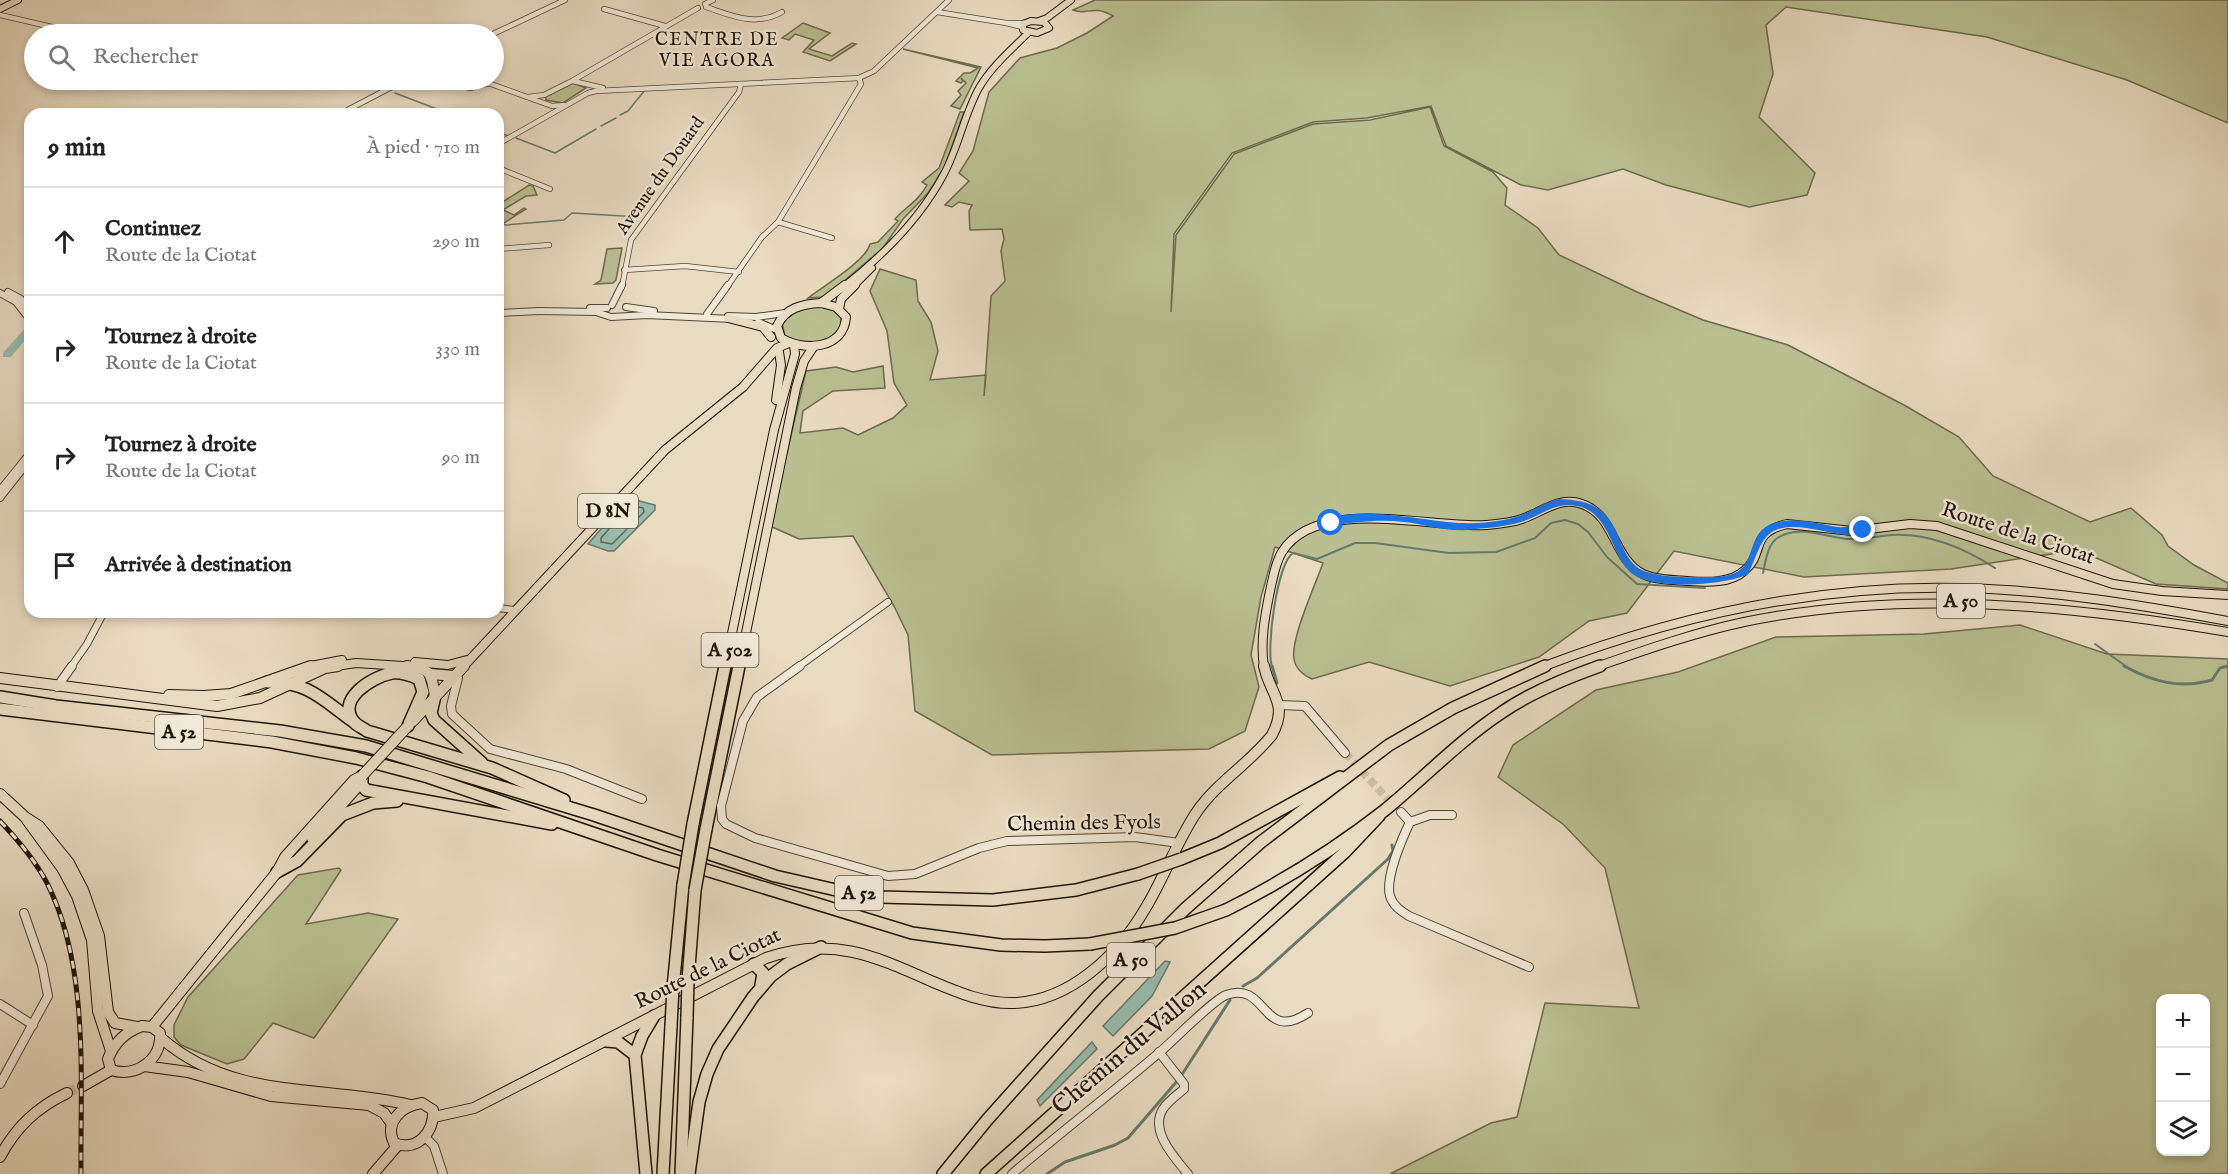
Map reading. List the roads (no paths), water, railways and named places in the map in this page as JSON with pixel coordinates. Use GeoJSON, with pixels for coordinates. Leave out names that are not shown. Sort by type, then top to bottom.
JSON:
{"type":"FeatureCollection","features":[{"type":"Feature","properties":{"kind":"highway"},"geometry":{"type":"LineString","coordinates":[[728,318],[763,327],[776,334]]}},
{"type":"Feature","properties":{"kind":"highway","name":"A 502"},"geometry":{"type":"LineString","coordinates":[[663,1174],[673,988],[683,885],[693,824],[774,430],[795,354],[791,344]]}},
{"type":"Feature","properties":{"kind":"highway","name":"A 502"},"geometry":{"type":"LineString","coordinates":[[681,1174],[688,980],[695,890],[790,416],[802,368],[807,355],[814,346]]}},
{"type":"Feature","properties":{"kind":"highway"},"geometry":{"type":"LineString","coordinates":[[774,430],[781,365],[779,352]]}},
{"type":"Feature","properties":{"kind":"highway","name":"A 50"},"geometry":{"type":"LineString","coordinates":[[943,1174],[1054,1042],[1137,954],[1230,868],[1347,774],[1401,738],[1462,704],[1531,672],[1642,633],[1758,605],[1838,594],[1960,588],[2109,601],[2228,621]]}},
{"type":"Feature","properties":{"kind":"highway","name":"A 50"},"geometry":{"type":"LineString","coordinates":[[986,1174],[1345,852],[1370,828],[1383,811],[1458,744],[1502,712],[1557,684],[1633,651],[1768,618],[1848,606],[1963,601],[2019,603],[2114,613],[2228,632]]}},
{"type":"Feature","properties":{"kind":"highway"},"geometry":{"type":"LineString","coordinates":[[354,722],[350,712],[350,703],[360,690],[379,676],[398,672],[415,676],[422,684],[421,699],[408,726]]}},
{"type":"Feature","properties":{"kind":"highway"},"geometry":{"type":"LineString","coordinates":[[268,682],[294,681],[306,687],[354,722],[384,737],[484,765],[526,781],[589,813]]}},
{"type":"Feature","properties":{"kind":"highway"},"geometry":{"type":"LineString","coordinates":[[435,696],[432,713],[434,720],[484,765]]}},
{"type":"Feature","properties":{"kind":"highway","name":"A 52"},"geometry":{"type":"LineString","coordinates":[[0,697],[56,706],[327,738],[404,756],[589,813],[775,876],[880,897],[926,900],[993,900],[1076,890],[1138,874],[1220,843],[1347,774]]}},
{"type":"Feature","properties":{"kind":"highway","name":"A 52"},"geometry":{"type":"LineString","coordinates":[[0,709],[312,748],[428,777],[790,897],[912,933],[952,941],[1023,948],[1090,944],[1175,928],[1226,910],[1262,893],[1317,861],[1383,811]]}},
{"type":"Feature","properties":{"kind":"highway"},"geometry":{"type":"LineString","coordinates":[[362,776],[362,785],[366,790],[407,800],[580,828]]}},
{"type":"Feature","properties":{"kind":"highway"},"geometry":{"type":"LineString","coordinates":[[277,872],[297,861],[342,815],[373,803],[407,800]]}},
{"type":"Feature","properties":{"kind":"highway"},"geometry":{"type":"LineString","coordinates":[[690,1174],[701,1090],[712,1060],[723,1040],[761,985],[785,964],[807,956],[821,947]]}},
{"type":"Feature","properties":{"kind":"highway"},"geometry":{"type":"LineString","coordinates":[[754,964],[763,973],[761,985]]}},
{"type":"Feature","properties":{"kind":"highway"},"geometry":{"type":"LineString","coordinates":[[646,1174],[635,1055],[642,1036],[654,1016]]}},
{"type":"Feature","properties":{"kind":"highway"},"geometry":{"type":"LineString","coordinates":[[606,1041],[618,1042],[635,1055]]}},
{"type":"Feature","properties":{"kind":"main road"},"geometry":{"type":"LineString","coordinates":[[0,9],[18,0]]}},
{"type":"Feature","properties":{"kind":"main road"},"geometry":{"type":"LineString","coordinates":[[1031,33],[1024,25],[1047,18],[1071,0]]}},
{"type":"Feature","properties":{"kind":"main road"},"geometry":{"type":"LineString","coordinates":[[821,303],[884,252],[924,206],[944,174],[980,87],[997,64],[1031,33],[1045,31],[1054,17],[1077,0]]}},
{"type":"Feature","properties":{"kind":"main road"},"geometry":{"type":"LineString","coordinates":[[1038,21],[1048,25]]}},
{"type":"Feature","properties":{"kind":"main road"},"geometry":{"type":"LineString","coordinates":[[839,309],[841,299],[911,230],[939,193],[958,156],[979,98],[1004,62],[1031,33]]}},
{"type":"Feature","properties":{"kind":"main road"},"geometry":{"type":"LineString","coordinates":[[821,303],[839,309],[846,317],[844,330],[832,340],[814,346],[791,344],[776,334],[780,319],[785,313],[799,306],[821,303]]}},
{"type":"Feature","properties":{"kind":"main road","name":"D 8N"},"geometry":{"type":"LineString","coordinates":[[757,373],[776,334]]}},
{"type":"Feature","properties":{"kind":"main road","name":"D 8N"},"geometry":{"type":"LineString","coordinates":[[152,1027],[277,872],[293,859],[345,802],[359,785],[362,776],[468,660],[665,450],[686,430],[740,389],[757,373],[776,348],[791,344]]}},
{"type":"Feature","properties":{"kind":"main road","name":"Route de la Ciotat"},"geometry":{"type":"LineString","coordinates":[[434,1117],[474,1108],[754,964],[801,947],[845,949],[873,956],[963,996],[991,1002],[1031,1001],[1063,989],[1082,977],[1119,944],[1152,899],[1200,806],[1226,777],[1265,744],[1278,720],[1279,705],[1265,675],[1261,645],[1279,557],[1288,544],[1303,533],[1331,523],[1353,518],[1400,518],[1464,527],[1520,519],[1557,502],[1579,502],[1597,511],[1604,518],[1611,528],[1622,557],[1635,572],[1652,578],[1703,581],[1733,577],[1744,572],[1762,536],[1770,529],[1783,524],[1852,531],[1902,525],[1926,525],[1971,536],[2109,583],[2145,589],[2228,595]]}},
{"type":"Feature","properties":{"kind":"main road"},"geometry":{"type":"LineString","coordinates":[[106,692],[216,697],[238,693],[331,660],[361,659],[448,665],[468,660]]}},
{"type":"Feature","properties":{"kind":"main road"},"geometry":{"type":"LineString","coordinates":[[0,678],[217,706],[260,698],[325,668],[356,663],[424,668],[431,675],[435,696]]}},
{"type":"Feature","properties":{"kind":"main road"},"geometry":{"type":"LineString","coordinates":[[448,665],[454,676]]}},
{"type":"Feature","properties":{"kind":"main road"},"geometry":{"type":"LineString","coordinates":[[431,675],[454,676]]}},
{"type":"Feature","properties":{"kind":"main road"},"geometry":{"type":"LineString","coordinates":[[0,794],[39,826],[69,863],[83,890],[99,936],[108,1012],[115,1023],[152,1027],[176,1054],[244,1081],[279,1089],[347,1094],[411,1105]]}},
{"type":"Feature","properties":{"kind":"main road"},"geometry":{"type":"LineString","coordinates":[[26,817],[62,868],[77,896],[92,940],[98,1011],[111,1051]]}},
{"type":"Feature","properties":{"kind":"main road"},"geometry":{"type":"LineString","coordinates":[[111,1070],[108,1059],[111,1051],[124,1036],[137,1027]]}},
{"type":"Feature","properties":{"kind":"main road"},"geometry":{"type":"LineString","coordinates":[[83,1086],[111,1070],[127,1074],[144,1066],[157,1053],[161,1038]]}},
{"type":"Feature","properties":{"kind":"main road"},"geometry":{"type":"LineString","coordinates":[[144,1066],[171,1068],[258,1094],[292,1101],[367,1104],[386,1113],[392,1124]]}},
{"type":"Feature","properties":{"kind":"main road"},"geometry":{"type":"LineString","coordinates":[[0,1157],[24,1119],[44,1103],[68,1093]]}},
{"type":"Feature","properties":{"kind":"main road"},"geometry":{"type":"LineString","coordinates":[[373,1174],[398,1145],[414,1144],[430,1131],[434,1117],[429,1105],[422,1103],[411,1105],[399,1112],[392,1124],[390,1135],[398,1145]]}},
{"type":"Feature","properties":{"kind":"street"},"geometry":{"type":"LineString","coordinates":[[504,29],[565,0]]}},
{"type":"Feature","properties":{"kind":"street"},"geometry":{"type":"LineString","coordinates":[[528,97],[544,95],[580,78],[665,26],[713,0]]}},
{"type":"Feature","properties":{"kind":"street"},"geometry":{"type":"LineString","coordinates":[[504,141],[588,93],[608,89],[859,78],[874,71],[949,0]]}},
{"type":"Feature","properties":{"kind":"street"},"geometry":{"type":"LineString","coordinates":[[705,6],[753,22],[764,21],[782,12]]}},
{"type":"Feature","properties":{"kind":"street"},"geometry":{"type":"LineString","coordinates":[[613,10],[619,7]]}},
{"type":"Feature","properties":{"kind":"street"},"geometry":{"type":"LineString","coordinates":[[604,9],[665,26]]}},
{"type":"Feature","properties":{"kind":"street"},"geometry":{"type":"LineString","coordinates":[[937,12],[1024,25]]}},
{"type":"Feature","properties":{"kind":"street"},"geometry":{"type":"LineString","coordinates":[[0,15],[39,24]]}},
{"type":"Feature","properties":{"kind":"street"},"geometry":{"type":"LineString","coordinates":[[580,78],[592,86],[608,89]]}},
{"type":"Feature","properties":{"kind":"street"},"geometry":{"type":"LineString","coordinates":[[707,314],[762,237],[778,222],[861,84],[859,78]]}},
{"type":"Feature","properties":{"kind":"street","name":"Avenue du Douard"},"geometry":{"type":"LineString","coordinates":[[626,307],[621,291],[631,240],[739,92],[741,84]]}},
{"type":"Feature","properties":{"kind":"street"},"geometry":{"type":"LineString","coordinates":[[588,93],[592,86]]}},
{"type":"Feature","properties":{"kind":"street"},"geometry":{"type":"LineString","coordinates":[[504,88],[552,106],[567,105]]}},
{"type":"Feature","properties":{"kind":"street"},"geometry":{"type":"LineString","coordinates":[[351,108],[386,90]]}},
{"type":"Feature","properties":{"kind":"street"},"geometry":{"type":"LineString","coordinates":[[543,102],[544,95]]}},
{"type":"Feature","properties":{"kind":"street"},"geometry":{"type":"LineString","coordinates":[[550,115],[553,110],[552,106]]}},
{"type":"Feature","properties":{"kind":"street"},"geometry":{"type":"LineString","coordinates":[[504,170],[550,189]]}},
{"type":"Feature","properties":{"kind":"street"},"geometry":{"type":"LineString","coordinates":[[778,222],[832,238]]}},
{"type":"Feature","properties":{"kind":"street"},"geometry":{"type":"LineString","coordinates":[[504,249],[549,245]]}},
{"type":"Feature","properties":{"kind":"street"},"geometry":{"type":"LineString","coordinates":[[624,270],[685,266],[739,272]]}},
{"type":"Feature","properties":{"kind":"street"},"geometry":{"type":"LineString","coordinates":[[0,291],[21,299],[24,304]]}},
{"type":"Feature","properties":{"kind":"street"},"geometry":{"type":"LineString","coordinates":[[0,291],[16,302],[24,312]]}},
{"type":"Feature","properties":{"kind":"street","name":"Avenue du Douard"},"geometry":{"type":"LineString","coordinates":[[605,315],[621,291]]}},
{"type":"Feature","properties":{"kind":"street"},"geometry":{"type":"LineString","coordinates":[[504,314],[610,307],[756,317],[785,313]]}},
{"type":"Feature","properties":{"kind":"street"},"geometry":{"type":"LineString","coordinates":[[622,315],[626,312],[626,307]]}},
{"type":"Feature","properties":{"kind":"street"},"geometry":{"type":"LineString","coordinates":[[538,311],[596,312],[611,318],[622,315],[728,318]]}},
{"type":"Feature","properties":{"kind":"street"},"geometry":{"type":"LineString","coordinates":[[0,490],[24,460]]}},
{"type":"Feature","properties":{"kind":"street"},"geometry":{"type":"LineString","coordinates":[[0,498],[24,468]]}},
{"type":"Feature","properties":{"kind":"street","name":"Chemin des Fyols"},"geometry":{"type":"LineString","coordinates":[[888,602],[757,697],[743,721],[721,806],[722,819],[726,824],[755,838],[888,876],[900,877],[915,875],[966,852],[1002,842],[1153,838],[1179,843]]}},
{"type":"Feature","properties":{"kind":"street"},"geometry":{"type":"LineString","coordinates":[[504,609],[515,610]]}},
{"type":"Feature","properties":{"kind":"street"},"geometry":{"type":"LineString","coordinates":[[57,687],[87,644],[101,618]]}},
{"type":"Feature","properties":{"kind":"street"},"geometry":{"type":"LineString","coordinates":[[454,676],[458,678],[451,706],[452,714],[490,749],[566,769],[642,798]]}},
{"type":"Feature","properties":{"kind":"street"},"geometry":{"type":"LineString","coordinates":[[1279,705],[1305,706],[1344,753]]}},
{"type":"Feature","properties":{"kind":"street"},"geometry":{"type":"LineString","coordinates":[[1401,812],[1410,822]]}},
{"type":"Feature","properties":{"kind":"street"},"geometry":{"type":"LineString","coordinates":[[1452,814],[1436,813],[1410,822],[1389,879],[1389,894],[1395,906],[1422,922],[1530,967]]}},
{"type":"Feature","properties":{"kind":"street"},"geometry":{"type":"LineString","coordinates":[[0,1084],[48,996],[42,966],[24,913]]}},
{"type":"Feature","properties":{"kind":"street","name":"Chemin du Vallon"},"geometry":{"type":"LineString","coordinates":[[1012,1174],[1224,995],[1238,991],[1250,994],[1282,1024],[1291,1025],[1308,1013]]}},
{"type":"Feature","properties":{"kind":"street"},"geometry":{"type":"LineString","coordinates":[[0,1004],[33,1025]]}},
{"type":"Feature","properties":{"kind":"street"},"geometry":{"type":"LineString","coordinates":[[1159,1052],[1180,1077],[1184,1089],[1162,1110],[1159,1124],[1167,1143],[1188,1174]]}},
{"type":"Feature","properties":{"kind":"street"},"geometry":{"type":"LineString","coordinates":[[425,1137],[434,1146],[443,1174]]}},
{"type":"Feature","properties":{"kind":"water"},"geometry":{"type":"Polygon","coordinates":[[[628,498],[655,505],[655,510],[614,551],[588,544],[628,498]]]}},
{"type":"Feature","properties":{"kind":"water"},"geometry":{"type":"Polygon","coordinates":[[[1165,961],[1170,962],[1152,996],[1113,1036],[1103,1026],[1165,961]]]}},
{"type":"Feature","properties":{"kind":"water"},"geometry":{"type":"Polygon","coordinates":[[[1092,1042],[1097,1049],[1040,1106],[1037,1100],[1092,1042]]]}},
{"type":"Feature","properties":{"kind":"waterway"},"geometry":{"type":"LineString","coordinates":[[620,115],[628,111],[645,90]]}},
{"type":"Feature","properties":{"kind":"waterway"},"geometry":{"type":"LineString","coordinates":[[395,93],[434,108]]}},
{"type":"Feature","properties":{"kind":"waterway"},"geometry":{"type":"LineString","coordinates":[[601,126],[616,118]]}},
{"type":"Feature","properties":{"kind":"waterway"},"geometry":{"type":"LineString","coordinates":[[516,138],[555,153],[596,129]]}},
{"type":"Feature","properties":{"kind":"waterway"},"geometry":{"type":"LineString","coordinates":[[504,134],[508,136]]}},
{"type":"Feature","properties":{"kind":"waterway"},"geometry":{"type":"LineString","coordinates":[[504,224],[564,220],[572,213],[640,217]]}},
{"type":"Feature","properties":{"kind":"waterway"},"geometry":{"type":"LineString","coordinates":[[7,355],[24,335]]}},
{"type":"Feature","properties":{"kind":"waterway"},"geometry":{"type":"LineString","coordinates":[[1272,667],[1270,643],[1274,607],[1282,572],[1293,553],[1317,559],[1355,543],[1375,543],[1449,553],[1496,552],[1535,538],[1551,523],[1565,520],[1578,524],[1588,532],[1607,557],[1637,584],[1705,588]]}},
{"type":"Feature","properties":{"kind":"waterway"},"geometry":{"type":"LineString","coordinates":[[1763,573],[1768,553],[1775,540],[1795,532],[1847,539],[1892,535],[1920,536],[1959,548],[1995,568]]}},
{"type":"Feature","properties":{"kind":"waterway"},"geometry":{"type":"LineString","coordinates":[[2095,644],[2127,667]]}},
{"type":"Feature","properties":{"kind":"waterway"},"geometry":{"type":"LineString","coordinates":[[1272,666],[1277,683]]}},
{"type":"Feature","properties":{"kind":"waterway"},"geometry":{"type":"LineString","coordinates":[[2124,666],[2156,680],[2178,684],[2212,680],[2220,668],[2228,666],[2222,667]]}},
{"type":"Feature","properties":{"kind":"waterway"},"geometry":{"type":"LineString","coordinates":[[1243,986],[1257,978],[1388,859],[1393,851],[1392,845]]}},
{"type":"Feature","properties":{"kind":"waterway"},"geometry":{"type":"LineString","coordinates":[[1181,1076],[1230,1000]]}},
{"type":"Feature","properties":{"kind":"waterway"},"geometry":{"type":"LineString","coordinates":[[1047,1174],[1065,1162],[1115,1145],[1128,1138],[1178,1080]]}},
{"type":"Feature","properties":{"kind":"tunnel"},"geometry":{"type":"LineString","coordinates":[[1345,753],[1394,806]]}},
{"type":"Feature","properties":{"kind":"tunnel"},"geometry":{"type":"LineString","coordinates":[[67,1093],[83,1086]]}},
{"type":"Feature","properties":{"kind":"railway"},"geometry":{"type":"LineString","coordinates":[[0,821],[26,850],[47,883],[61,916],[70,951],[80,1026],[81,1174]]}},
{"type":"Feature","properties":{"kind":"district","name":"CENTRE DE VIE AGORA"},"geometry":{"type":"Point","coordinates":[717,50]}}]}
